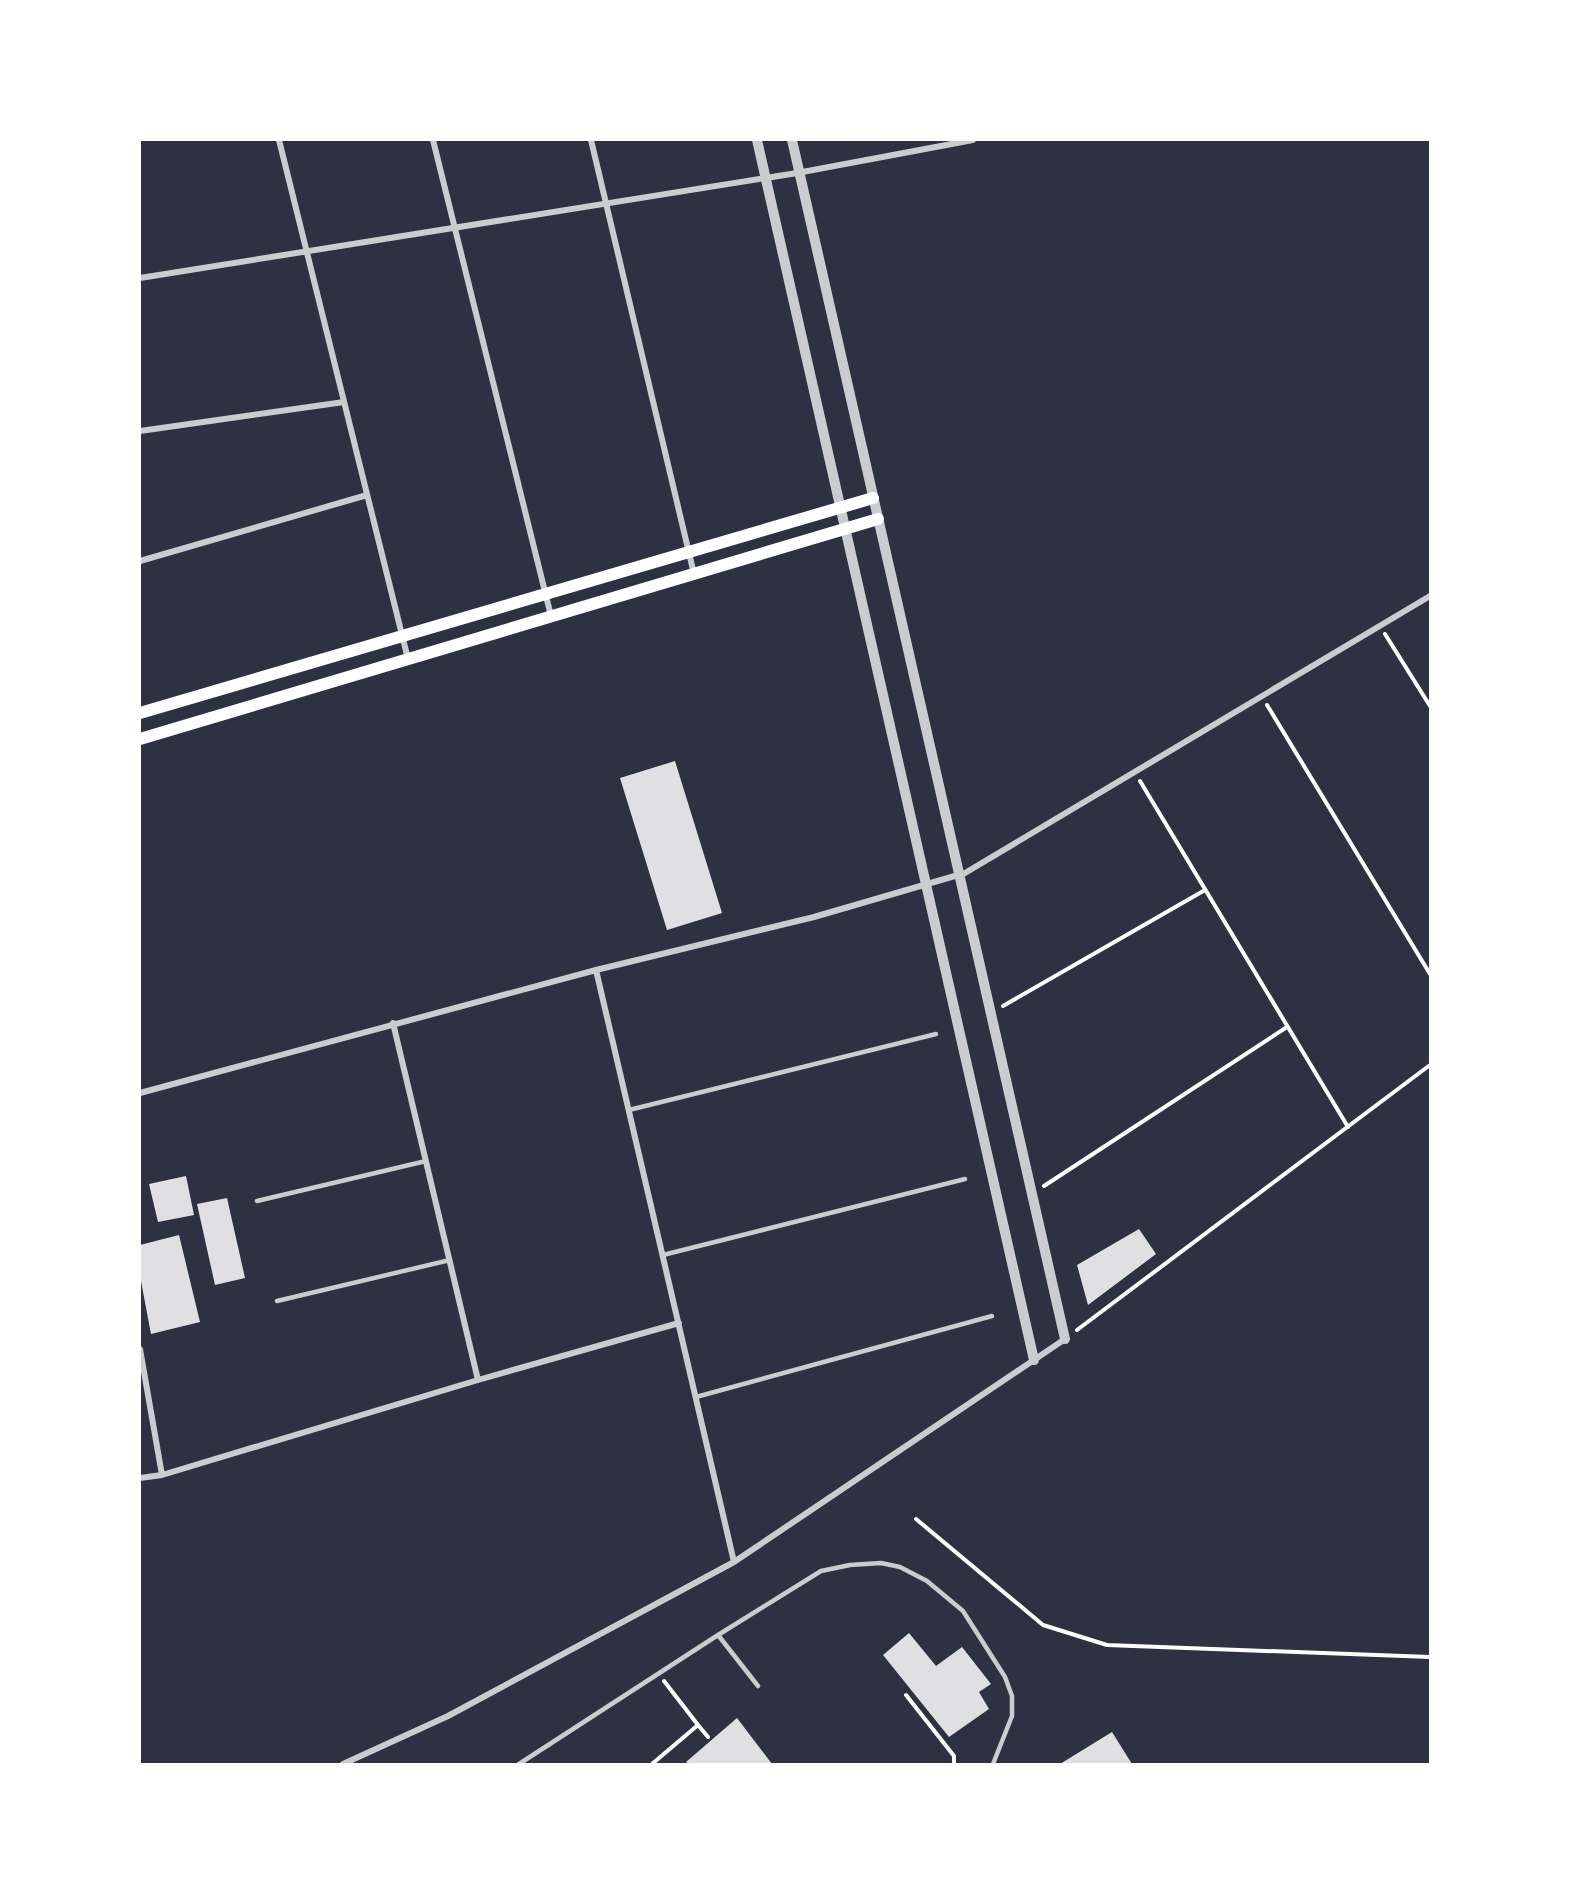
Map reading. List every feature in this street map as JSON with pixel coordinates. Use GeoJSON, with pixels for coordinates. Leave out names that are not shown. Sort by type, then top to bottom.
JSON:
{"type":"FeatureCollection","features":[{"type":"Feature","properties":{"kind":"main road"},"geometry":{"type":"LineString","coordinates":[[140,713],[873,498]]}},
{"type":"Feature","properties":{"kind":"main road"},"geometry":{"type":"LineString","coordinates":[[140,739],[878,519]]}},
{"type":"Feature","properties":{"kind":"street"},"geometry":{"type":"LineString","coordinates":[[279,140],[408,659]]}},
{"type":"Feature","properties":{"kind":"street"},"geometry":{"type":"LineString","coordinates":[[433,140],[551,616]]}},
{"type":"Feature","properties":{"kind":"street"},"geometry":{"type":"LineString","coordinates":[[591,140],[694,574]]}},
{"type":"Feature","properties":{"kind":"street"},"geometry":{"type":"LineString","coordinates":[[757,140],[1034,1360]]}},
{"type":"Feature","properties":{"kind":"street"},"geometry":{"type":"LineString","coordinates":[[343,1764],[448,1716],[734,1562],[1065,1339],[792,140]]}},
{"type":"Feature","properties":{"kind":"street"},"geometry":{"type":"LineString","coordinates":[[140,270],[140,278],[765,178],[973,140]]}},
{"type":"Feature","properties":{"kind":"street"},"geometry":{"type":"LineString","coordinates":[[140,431],[344,402]]}},
{"type":"Feature","properties":{"kind":"street"},"geometry":{"type":"LineString","coordinates":[[140,561],[367,495]]}},
{"type":"Feature","properties":{"kind":"street"},"geometry":{"type":"LineString","coordinates":[[140,1093],[393,1023],[596,970],[814,917],[965,873],[1431,596]]}},
{"type":"Feature","properties":{"kind":"street"},"geometry":{"type":"LineString","coordinates":[[596,970],[734,1562]]}},
{"type":"Feature","properties":{"kind":"street"},"geometry":{"type":"LineString","coordinates":[[393,1023],[478,1380]]}},
{"type":"Feature","properties":{"kind":"street"},"geometry":{"type":"LineString","coordinates":[[140,1478],[162,1475],[478,1380],[679,1323]]}},
{"type":"Feature","properties":{"kind":"street"},"geometry":{"type":"LineString","coordinates":[[140,1349],[162,1475]]}},
{"type":"Feature","properties":{"kind":"lane"},"geometry":{"type":"LineString","coordinates":[[629,1110],[936,1034]]}},
{"type":"Feature","properties":{"kind":"lane"},"geometry":{"type":"LineString","coordinates":[[257,1201],[426,1161]]}},
{"type":"Feature","properties":{"kind":"lane"},"geometry":{"type":"LineString","coordinates":[[663,1255],[965,1179]]}},
{"type":"Feature","properties":{"kind":"lane"},"geometry":{"type":"LineString","coordinates":[[277,1301],[450,1260]]}},
{"type":"Feature","properties":{"kind":"lane"},"geometry":{"type":"LineString","coordinates":[[696,1397],[992,1316]]}},
{"type":"Feature","properties":{"kind":"lane"},"geometry":{"type":"LineString","coordinates":[[519,1764],[821,1571],[850,1565],[880,1563],[900,1567],[927,1581],[963,1611],[1005,1677],[1012,1696],[1012,1716],[993,1764]]}},
{"type":"Feature","properties":{"kind":"lane"},"geometry":{"type":"LineString","coordinates":[[718,1635],[758,1686]]}},
{"type":"Feature","properties":{"kind":"path"},"geometry":{"type":"LineString","coordinates":[[1380,626],[1431,706]]}},
{"type":"Feature","properties":{"kind":"path"},"geometry":{"type":"LineString","coordinates":[[1261,697],[1431,974]]}},
{"type":"Feature","properties":{"kind":"path"},"geometry":{"type":"LineString","coordinates":[[1134,772],[1348,1127]]}},
{"type":"Feature","properties":{"kind":"path"},"geometry":{"type":"LineString","coordinates":[[991,1013],[1205,890]]}},
{"type":"Feature","properties":{"kind":"path"},"geometry":{"type":"LineString","coordinates":[[1032,1194],[1287,1027]]}},
{"type":"Feature","properties":{"kind":"path"},"geometry":{"type":"LineString","coordinates":[[1065,1339],[1431,1065]]}},
{"type":"Feature","properties":{"kind":"path"},"geometry":{"type":"LineString","coordinates":[[916,1519],[1042,1625],[1107,1645],[1431,1657]]}},
{"type":"Feature","properties":{"kind":"path"},"geometry":{"type":"LineString","coordinates":[[658,1674],[708,1737]]}},
{"type":"Feature","properties":{"kind":"path"},"geometry":{"type":"LineString","coordinates":[[906,1695],[954,1756],[954,1764]]}},
{"type":"Feature","properties":{"kind":"path"},"geometry":{"type":"LineString","coordinates":[[652,1764],[698,1725]]}},
{"type":"Feature","properties":{"kind":"building"},"geometry":{"type":"Polygon","coordinates":[[[675,761],[722,913],[667,930],[620,778],[675,761]]]}},
{"type":"Feature","properties":{"kind":"building"},"geometry":{"type":"Polygon","coordinates":[[[186,1176],[194,1215],[158,1222],[149,1184],[186,1176]]]}},
{"type":"Feature","properties":{"kind":"building"},"geometry":{"type":"Polygon","coordinates":[[[227,1198],[245,1278],[215,1285],[197,1204],[227,1198]]]}},
{"type":"Feature","properties":{"kind":"building"},"geometry":{"type":"Polygon","coordinates":[[[1139,1229],[1156,1254],[1088,1305],[1077,1265],[1139,1229]]]}},
{"type":"Feature","properties":{"kind":"building"},"geometry":{"type":"Polygon","coordinates":[[[179,1235],[200,1322],[151,1334],[140,1276],[140,1245],[179,1235]]]}},
{"type":"Feature","properties":{"kind":"building"},"geometry":{"type":"Polygon","coordinates":[[[909,1633],[936,1666],[962,1647],[991,1684],[979,1692],[989,1709],[949,1737],[883,1655],[909,1633]]]}},
{"type":"Feature","properties":{"kind":"building"},"geometry":{"type":"Polygon","coordinates":[[[737,1718],[772,1764],[689,1764],[686,1762],[737,1718]]]}},
{"type":"Feature","properties":{"kind":"building"},"geometry":{"type":"Polygon","coordinates":[[[1112,1732],[1132,1764],[1060,1764],[1112,1732]]]}}]}
